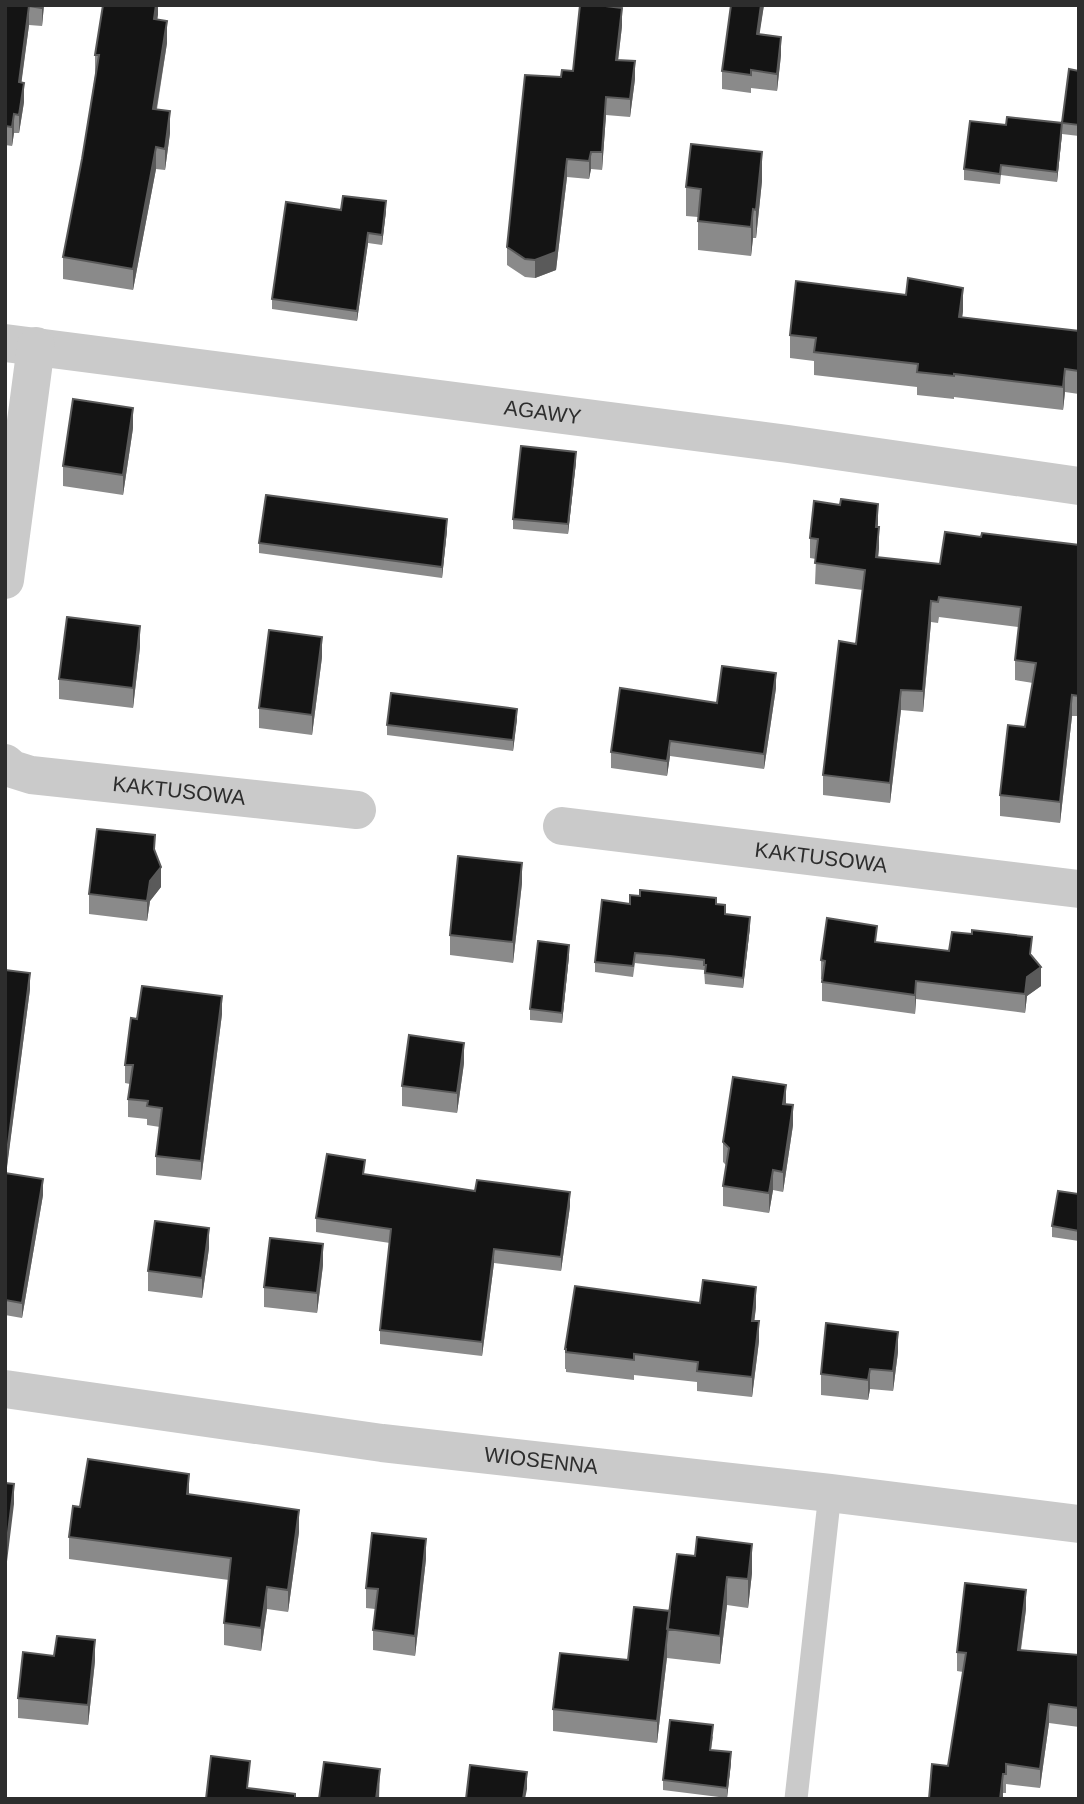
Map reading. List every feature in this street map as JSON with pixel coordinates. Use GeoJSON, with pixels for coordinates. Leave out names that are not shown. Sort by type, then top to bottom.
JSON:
{"type":"FeatureCollection","features":[{"type":"Feature","properties":{"kind":"street","name":"AGAWY"},"geometry":{"type":"LineString","coordinates":[[21,344],[788,444],[1079,486]]}},
{"type":"Feature","properties":{"kind":"street"},"geometry":{"type":"LineString","coordinates":[[5,580],[21,344]]}},
{"type":"Feature","properties":{"kind":"street","name":"KAKTUSOWA"},"geometry":{"type":"LineString","coordinates":[[5,763],[12,769],[31,775],[358,810]]}},
{"type":"Feature","properties":{"kind":"street","name":"KAKTUSOWA"},"geometry":{"type":"LineString","coordinates":[[562,826],[1079,889]]}},
{"type":"Feature","properties":{"kind":"street","name":"WIOSENNA"},"geometry":{"type":"LineString","coordinates":[[5,1389],[382,1443],[1079,1524]]}},
{"type":"Feature","properties":{"kind":"lane"},"geometry":{"type":"LineString","coordinates":[[796,1799],[830,1493]]}},
{"type":"Feature","properties":{"kind":"building"},"geometry":{"type":"Polygon","coordinates":[[[5,5],[42,5],[42,8],[29,6],[19,82],[24,83],[19,115],[14,114],[12,127],[5,126],[5,5]]]}},
{"type":"Feature","properties":{"kind":"building"},"geometry":{"type":"Polygon","coordinates":[[[103,5],[156,5],[154,19],[167,21],[153,109],[170,111],[165,149],[156,147],[133,269],[63,257],[99,55],[95,55],[103,5]]]}},
{"type":"Feature","properties":{"kind":"building"},"geometry":{"type":"Polygon","coordinates":[[[580,5],[622,8],[616,60],[635,61],[630,99],[606,97],[602,152],[591,152],[589,161],[567,159],[556,252],[535,260],[525,259],[507,247],[525,75],[561,77],[562,70],[573,71],[580,5]]]}},
{"type":"Feature","properties":{"kind":"building"},"geometry":{"type":"Polygon","coordinates":[[[731,5],[761,5],[757,34],[781,37],[777,74],[751,70],[751,75],[722,71],[731,5]]]}},
{"type":"Feature","properties":{"kind":"building"},"geometry":{"type":"Polygon","coordinates":[[[1069,69],[1079,71],[1079,125],[1062,123],[1069,69]]]}},
{"type":"Feature","properties":{"kind":"building"},"geometry":{"type":"Polygon","coordinates":[[[1007,117],[1062,123],[1057,172],[1001,165],[1000,174],[964,169],[970,121],[1006,125],[1007,117]]]}},
{"type":"Feature","properties":{"kind":"building"},"geometry":{"type":"Polygon","coordinates":[[[691,144],[762,152],[756,210],[753,209],[751,227],[698,221],[701,189],[686,187],[691,144]]]}},
{"type":"Feature","properties":{"kind":"building"},"geometry":{"type":"Polygon","coordinates":[[[343,196],[386,201],[382,235],[368,233],[357,311],[272,299],[286,202],[341,210],[343,196]]]}},
{"type":"Feature","properties":{"kind":"building"},"geometry":{"type":"Polygon","coordinates":[[[908,278],[963,288],[959,317],[1079,331],[1079,371],[1065,369],[1063,387],[917,372],[918,364],[814,352],[816,338],[790,335],[796,281],[906,295],[908,278]]]}},
{"type":"Feature","properties":{"kind":"building"},"geometry":{"type":"Polygon","coordinates":[[[73,399],[133,408],[123,475],[63,466],[73,399]]]}},
{"type":"Feature","properties":{"kind":"building"},"geometry":{"type":"Polygon","coordinates":[[[521,446],[576,452],[568,524],[513,519],[521,446]]]}},
{"type":"Feature","properties":{"kind":"building"},"geometry":{"type":"Polygon","coordinates":[[[266,495],[447,519],[442,567],[259,543],[266,495]]]}},
{"type":"Feature","properties":{"kind":"building"},"geometry":{"type":"Polygon","coordinates":[[[841,499],[878,504],[876,557],[940,564],[945,532],[981,537],[982,533],[1079,545],[1079,696],[1072,695],[1060,802],[1000,795],[1008,725],[1025,727],[1036,663],[1015,660],[1021,607],[939,597],[938,602],[931,601],[923,691],[901,690],[890,783],[823,775],[839,641],[856,644],[865,570],[815,563],[818,539],[810,538],[814,501],[840,505],[841,499]]]}},
{"type":"Feature","properties":{"kind":"building"},"geometry":{"type":"Polygon","coordinates":[[[67,617],[140,626],[133,688],[59,679],[67,617]]]}},
{"type":"Feature","properties":{"kind":"building"},"geometry":{"type":"Polygon","coordinates":[[[269,630],[322,637],[312,715],[259,708],[269,630]]]}},
{"type":"Feature","properties":{"kind":"building"},"geometry":{"type":"Polygon","coordinates":[[[722,666],[776,673],[764,754],[670,741],[667,761],[611,752],[620,688],[717,703],[722,666]]]}},
{"type":"Feature","properties":{"kind":"building"},"geometry":{"type":"Polygon","coordinates":[[[391,693],[517,709],[513,740],[387,725],[391,693]]]}},
{"type":"Feature","properties":{"kind":"building"},"geometry":{"type":"Polygon","coordinates":[[[97,829],[155,835],[154,849],[161,867],[150,881],[147,901],[89,894],[97,829]]]}},
{"type":"Feature","properties":{"kind":"building"},"geometry":{"type":"Polygon","coordinates":[[[458,856],[522,863],[513,942],[450,935],[458,856]]]}},
{"type":"Feature","properties":{"kind":"building"},"geometry":{"type":"Polygon","coordinates":[[[640,890],[716,898],[716,904],[725,905],[725,914],[750,917],[743,978],[705,973],[704,960],[670,956],[635,953],[633,966],[595,962],[602,900],[630,904],[630,895],[640,896],[640,890]]]}},
{"type":"Feature","properties":{"kind":"building"},"geometry":{"type":"Polygon","coordinates":[[[827,918],[877,926],[875,942],[949,951],[952,932],[972,934],[972,930],[1032,937],[1030,954],[1041,967],[1027,977],[1025,994],[916,981],[915,995],[822,982],[825,961],[821,960],[827,918]]]}},
{"type":"Feature","properties":{"kind":"building"},"geometry":{"type":"Polygon","coordinates":[[[538,941],[569,945],[562,1013],[530,1009],[538,941]]]}},
{"type":"Feature","properties":{"kind":"building"},"geometry":{"type":"Polygon","coordinates":[[[5,970],[30,973],[5,1168],[5,970]]]}},
{"type":"Feature","properties":{"kind":"building"},"geometry":{"type":"Polygon","coordinates":[[[142,986],[222,996],[201,1161],[156,1156],[162,1108],[147,1106],[148,1101],[128,1099],[133,1065],[125,1065],[131,1018],[137,1019],[142,986]]]}},
{"type":"Feature","properties":{"kind":"building"},"geometry":{"type":"Polygon","coordinates":[[[409,1035],[464,1043],[457,1093],[402,1086],[409,1035]]]}},
{"type":"Feature","properties":{"kind":"building"},"geometry":{"type":"Polygon","coordinates":[[[733,1077],[786,1085],[783,1104],[793,1105],[783,1172],[773,1170],[769,1193],[723,1186],[729,1148],[723,1142],[733,1077]]]}},
{"type":"Feature","properties":{"kind":"building"},"geometry":{"type":"Polygon","coordinates":[[[327,1154],[365,1160],[363,1174],[475,1191],[477,1180],[570,1192],[561,1257],[494,1249],[482,1342],[380,1330],[391,1229],[316,1218],[327,1154]]]}},
{"type":"Feature","properties":{"kind":"building"},"geometry":{"type":"Polygon","coordinates":[[[5,1173],[43,1179],[22,1303],[5,1300],[5,1173]]]}},
{"type":"Feature","properties":{"kind":"building"},"geometry":{"type":"Polygon","coordinates":[[[1058,1191],[1079,1194],[1079,1231],[1052,1226],[1058,1191]]]}},
{"type":"Feature","properties":{"kind":"building"},"geometry":{"type":"Polygon","coordinates":[[[155,1221],[209,1228],[202,1278],[148,1271],[155,1221]]]}},
{"type":"Feature","properties":{"kind":"building"},"geometry":{"type":"Polygon","coordinates":[[[270,1238],[323,1244],[317,1293],[264,1287],[270,1238]]]}},
{"type":"Feature","properties":{"kind":"building"},"geometry":{"type":"Polygon","coordinates":[[[703,1280],[756,1287],[752,1321],[759,1321],[752,1377],[697,1371],[698,1362],[634,1354],[634,1360],[566,1352],[575,1286],[700,1303],[703,1280]]]}},
{"type":"Feature","properties":{"kind":"building"},"geometry":{"type":"Polygon","coordinates":[[[826,1323],[898,1332],[893,1371],[870,1369],[868,1380],[821,1374],[826,1323]]]}},
{"type":"Feature","properties":{"kind":"building"},"geometry":{"type":"Polygon","coordinates":[[[88,1459],[189,1474],[187,1494],[299,1510],[288,1590],[267,1587],[261,1628],[224,1623],[231,1558],[69,1537],[73,1506],[80,1507],[88,1459]]]}},
{"type":"Feature","properties":{"kind":"building"},"geometry":{"type":"Polygon","coordinates":[[[5,1483],[14,1484],[5,1557],[5,1483]]]}},
{"type":"Feature","properties":{"kind":"building"},"geometry":{"type":"Polygon","coordinates":[[[372,1533],[426,1539],[415,1636],[373,1630],[378,1589],[366,1588],[372,1533]]]}},
{"type":"Feature","properties":{"kind":"building"},"geometry":{"type":"Polygon","coordinates":[[[697,1537],[752,1544],[748,1579],[727,1577],[720,1636],[667,1629],[677,1554],[695,1556],[697,1537]]]}},
{"type":"Feature","properties":{"kind":"building"},"geometry":{"type":"Polygon","coordinates":[[[965,1583],[1026,1590],[1018,1650],[1079,1655],[1079,1708],[1049,1704],[1040,1769],[1006,1764],[1000,1799],[929,1799],[932,1764],[948,1766],[966,1653],[957,1652],[965,1583]]]}},
{"type":"Feature","properties":{"kind":"building"},"geometry":{"type":"Polygon","coordinates":[[[634,1607],[670,1611],[657,1721],[553,1709],[560,1653],[628,1660],[634,1607]]]}},
{"type":"Feature","properties":{"kind":"building"},"geometry":{"type":"Polygon","coordinates":[[[57,1636],[95,1640],[88,1705],[18,1698],[23,1652],[54,1656],[57,1636]]]}},
{"type":"Feature","properties":{"kind":"building"},"geometry":{"type":"Polygon","coordinates":[[[670,1720],[713,1725],[710,1750],[731,1752],[727,1788],[663,1780],[670,1720]]]}},
{"type":"Feature","properties":{"kind":"building"},"geometry":{"type":"Polygon","coordinates":[[[211,1756],[250,1761],[247,1788],[295,1794],[295,1799],[206,1799],[211,1756]]]}},
{"type":"Feature","properties":{"kind":"building"},"geometry":{"type":"Polygon","coordinates":[[[324,1762],[380,1769],[376,1799],[319,1799],[324,1762]]]}},
{"type":"Feature","properties":{"kind":"building"},"geometry":{"type":"Polygon","coordinates":[[[470,1765],[527,1772],[523,1799],[466,1799],[470,1765]]]}}]}
